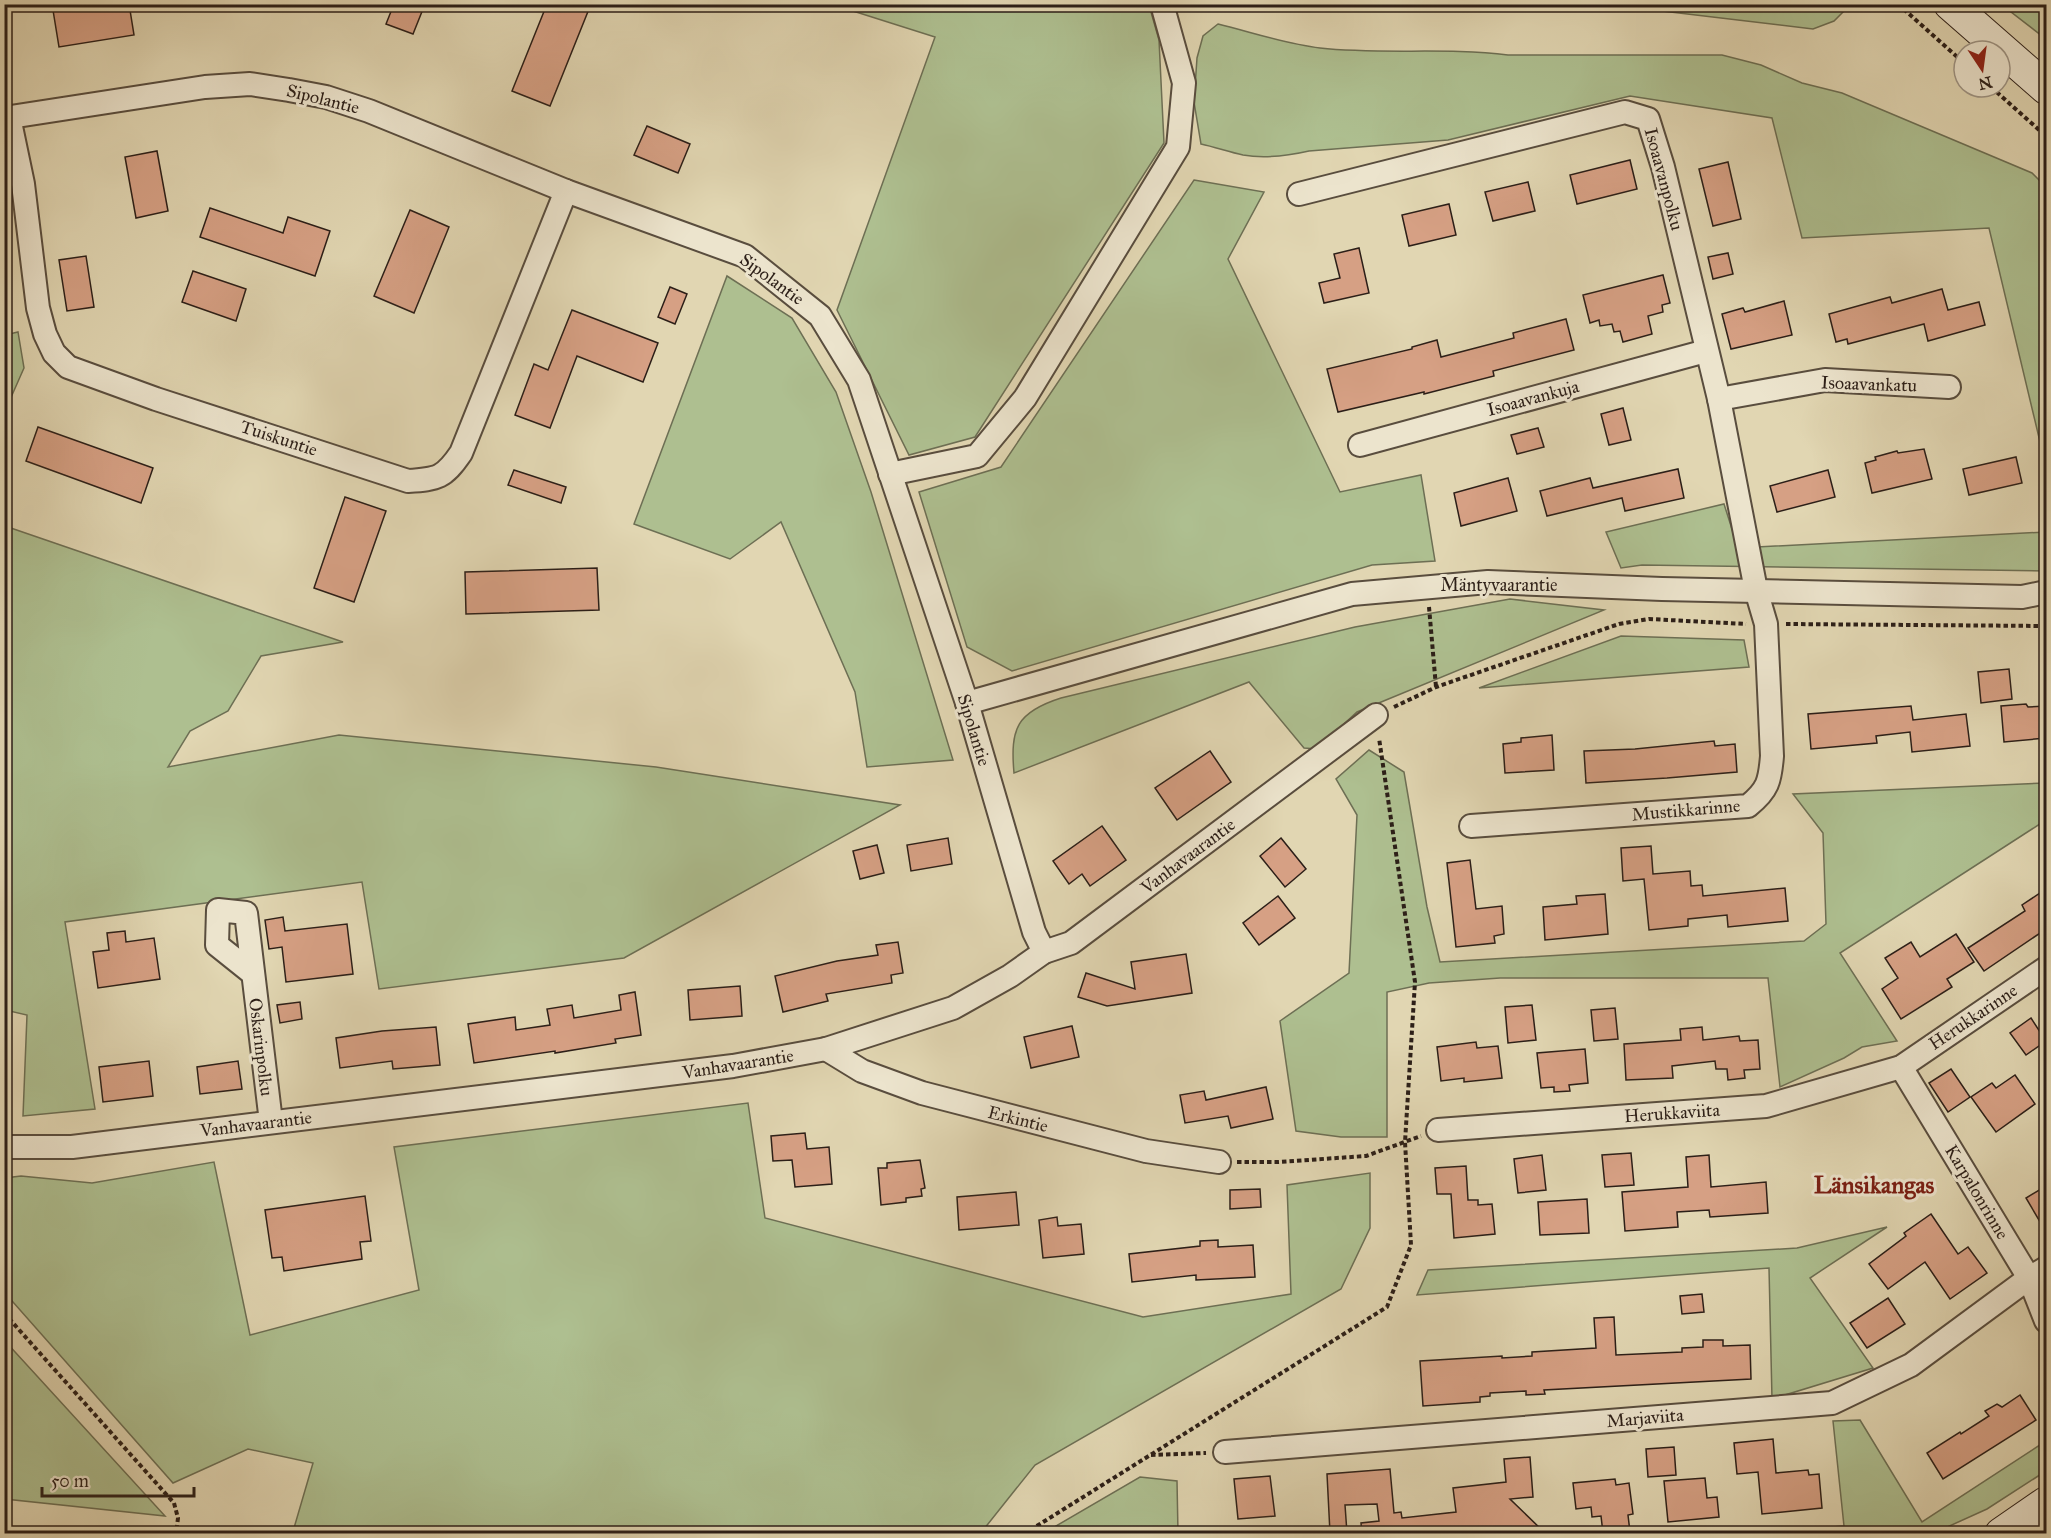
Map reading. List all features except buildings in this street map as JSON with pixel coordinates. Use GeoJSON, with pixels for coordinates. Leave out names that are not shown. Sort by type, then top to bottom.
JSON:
{"type":"FeatureCollection","features":[{"type":"Feature","properties":{"kind":"main road"},"geometry":{"type":"LineString","coordinates":[[1950,4],[2046,88]]}},
{"type":"Feature","properties":{"kind":"main road"},"geometry":{"type":"LineString","coordinates":[[2001,1533],[2046,1503]]}},
{"type":"Feature","properties":{"kind":"street"},"geometry":{"type":"LineString","coordinates":[[890,474],[977,456],[1025,398],[1178,147],[1184,83],[1162,4]]}},
{"type":"Feature","properties":{"kind":"street","name":"Sipolantie"},"geometry":{"type":"LineString","coordinates":[[7,118],[205,87],[250,84],[326,97],[369,111],[566,191],[745,256],[820,316],[859,380],[967,703],[1034,932],[1044,952]]}},
{"type":"Feature","properties":{"kind":"street","name":"Isoaavanpolku"},"geometry":{"type":"LineString","coordinates":[[1299,194],[1625,111],[1648,119],[1663,167],[1719,399],[1756,590]]}},
{"type":"Feature","properties":{"kind":"street","name":"Tuiskuntie"},"geometry":{"type":"LineString","coordinates":[[7,118],[23,184],[38,308],[54,353],[68,367],[156,399],[408,481],[431,479],[448,472],[461,453],[566,191]]}},
{"type":"Feature","properties":{"kind":"street","name":"Isoaavankuja"},"geometry":{"type":"LineString","coordinates":[[1360,445],[1707,351]]}},
{"type":"Feature","properties":{"kind":"street","name":"Isoaavankatu"},"geometry":{"type":"LineString","coordinates":[[1719,399],[1825,380],[1949,387]]}},
{"type":"Feature","properties":{"kind":"street","name":"Mäntyvaarantie"},"geometry":{"type":"LineString","coordinates":[[967,703],[1352,594],[1427,586],[1488,582],[1662,589],[2022,597],[2046,592]]}},
{"type":"Feature","properties":{"kind":"street","name":"Mustikkarinne"},"geometry":{"type":"LineString","coordinates":[[1471,826],[1748,806],[1762,795],[1771,776],[1772,756],[1766,624],[1756,590]]}},
{"type":"Feature","properties":{"kind":"street","name":"Vanhavaarantie"},"geometry":{"type":"LineString","coordinates":[[4,1147],[72,1147],[733,1066],[826,1049],[953,1008],[1044,952],[1071,943],[1376,715]]}},
{"type":"Feature","properties":{"kind":"street","name":"Herukkarinne"},"geometry":{"type":"LineString","coordinates":[[1901,1067],[2046,968]]}},
{"type":"Feature","properties":{"kind":"street","name":"Oskarinpolku"},"geometry":{"type":"LineString","coordinates":[[252,973],[271,1122]]}},
{"type":"Feature","properties":{"kind":"street","name":"Erkintie"},"geometry":{"type":"LineString","coordinates":[[826,1049],[862,1071],[922,1093],[1146,1151],[1219,1162]]}},
{"type":"Feature","properties":{"kind":"street","name":"Herukkaviita"},"geometry":{"type":"LineString","coordinates":[[1438,1130],[1766,1106],[1901,1067]]}},
{"type":"Feature","properties":{"kind":"street","name":"Karpalonrinne"},"geometry":{"type":"LineString","coordinates":[[1901,1067],[2038,1273],[2046,1321]]}},
{"type":"Feature","properties":{"kind":"street","name":"Marjaviita"},"geometry":{"type":"LineString","coordinates":[[1225,1452],[1832,1403],[1911,1365],[2038,1273]]}},
{"type":"Feature","properties":{"kind":"path"},"geometry":{"type":"LineString","coordinates":[[1898,4],[1952,52]]}},
{"type":"Feature","properties":{"kind":"path"},"geometry":{"type":"LineString","coordinates":[[2004,99],[2046,136]]}},
{"type":"Feature","properties":{"kind":"path"},"geometry":{"type":"LineString","coordinates":[[1427,586],[1436,687]]}},
{"type":"Feature","properties":{"kind":"path"},"geometry":{"type":"LineString","coordinates":[[1024,1533],[1387,1307],[1411,1245],[1405,1142],[1415,982],[1376,715],[1436,687],[1619,624],[1649,619],[1730,624],[2046,626]]}},
{"type":"Feature","properties":{"kind":"path"},"geometry":{"type":"LineString","coordinates":[[1219,1162],[1278,1162],[1366,1156],[1405,1142]]}},
{"type":"Feature","properties":{"kind":"path"},"geometry":{"type":"LineString","coordinates":[[4,1314],[174,1503],[178,1518],[176,1533]]}},
{"type":"Feature","properties":{"kind":"path"},"geometry":{"type":"LineString","coordinates":[[1149,1455],[1225,1452]]}},
{"type":"Feature","properties":{"kind":"green space"},"geometry":{"type":"Polygon","coordinates":[[[834,5],[1149,5],[1159,40],[1164,143],[975,437],[909,455],[837,310],[935,37],[834,5]]]}},
{"type":"Feature","properties":{"kind":"green space"},"geometry":{"type":"Polygon","coordinates":[[[1478,5],[1850,5],[1834,21],[1813,29],[1662,11],[1478,5]]]}},
{"type":"Feature","properties":{"kind":"green space"},"geometry":{"type":"Polygon","coordinates":[[[2002,5],[2046,5],[2046,39],[2002,5]]]}},
{"type":"Feature","properties":{"kind":"green space"},"geometry":{"type":"Polygon","coordinates":[[[1218,24],[1294,44],[1344,50],[1508,55],[1722,55],[1761,65],[1802,83],[1842,93],[2032,173],[2046,187],[2046,467],[1989,228],[1802,238],[1772,118],[1630,96],[1448,140],[1260,157],[1201,144],[1194,102],[1197,58],[1203,36],[1218,24]]]}},
{"type":"Feature","properties":{"kind":"green space"},"geometry":{"type":"Polygon","coordinates":[[[1194,180],[1264,192],[1228,259],[1340,492],[1421,475],[1435,561],[1372,565],[1012,671],[967,647],[919,492],[1001,467],[1194,180]]]}},
{"type":"Feature","properties":{"kind":"green space"},"geometry":{"type":"Polygon","coordinates":[[[727,276],[792,318],[836,392],[871,492],[953,760],[867,767],[855,692],[781,522],[730,559],[634,524],[727,276]]]}},
{"type":"Feature","properties":{"kind":"green space"},"geometry":{"type":"Polygon","coordinates":[[[18,332],[24,368],[5,411],[5,335],[18,332]]]}},
{"type":"Feature","properties":{"kind":"green space"},"geometry":{"type":"Polygon","coordinates":[[[1724,504],[1738,548],[2046,532],[2046,571],[1642,565],[1621,568],[1606,532],[1724,504]]]}},
{"type":"Feature","properties":{"kind":"green space"},"geometry":{"type":"Polygon","coordinates":[[[5,526],[343,642],[261,656],[228,711],[190,731],[168,767],[339,735],[656,767],[900,805],[624,958],[379,989],[362,882],[65,922],[95,1109],[23,1116],[27,1015],[5,1010],[5,526]]]}},
{"type":"Feature","properties":{"kind":"green space"},"geometry":{"type":"Polygon","coordinates":[[[1510,599],[1604,610],[1357,712],[1317,749],[1304,748],[1249,682],[1014,773],[1013,744],[1020,724],[1026,716],[1046,703],[1355,627],[1510,599]]]}},
{"type":"Feature","properties":{"kind":"green space"},"geometry":{"type":"Polygon","coordinates":[[[1621,636],[1744,640],[1749,667],[1479,688],[1621,636]]]}},
{"type":"Feature","properties":{"kind":"green space"},"geometry":{"type":"Polygon","coordinates":[[[1369,750],[1404,772],[1427,907],[1440,962],[1804,941],[1826,924],[1823,833],[1793,794],[2046,783],[2046,820],[1840,953],[1897,1041],[1862,1047],[1844,1058],[1780,1087],[1768,978],[1500,978],[1429,983],[1387,992],[1387,1137],[1341,1137],[1296,1131],[1280,1021],[1349,973],[1357,815],[1336,779],[1369,750]]]}},
{"type":"Feature","properties":{"kind":"green space"},"geometry":{"type":"Polygon","coordinates":[[[748,1103],[765,1218],[1143,1317],[1291,1294],[1287,1185],[1370,1173],[1370,1228],[1341,1289],[1035,1465],[980,1534],[350,1534],[294,1528],[313,1463],[248,1449],[173,1483],[5,1293],[5,1178],[21,1176],[92,1183],[214,1162],[250,1335],[419,1290],[394,1147],[748,1103]]]}},
{"type":"Feature","properties":{"kind":"green space"},"geometry":{"type":"Polygon","coordinates":[[[1887,1227],[1810,1278],[1873,1368],[1772,1399],[1769,1268],[1417,1295],[1428,1270],[1797,1248],[1887,1227]]]}},
{"type":"Feature","properties":{"kind":"green space"},"geometry":{"type":"Polygon","coordinates":[[[5,1341],[165,1516],[5,1499],[5,1341]]]}},
{"type":"Feature","properties":{"kind":"green space"},"geometry":{"type":"Polygon","coordinates":[[[1860,1420],[1922,1522],[2046,1441],[2046,1471],[1987,1509],[1934,1533],[1765,1533],[1844,1526],[1833,1421],[1860,1420]]]}},
{"type":"Feature","properties":{"kind":"green space"},"geometry":{"type":"Polygon","coordinates":[[[1140,1477],[1177,1481],[1178,1533],[1044,1533],[1140,1477]]]}},
{"type":"Feature","properties":{"kind":"district","name":"Länsikangas"},"geometry":{"type":"Point","coordinates":[1874,1185]}}]}
